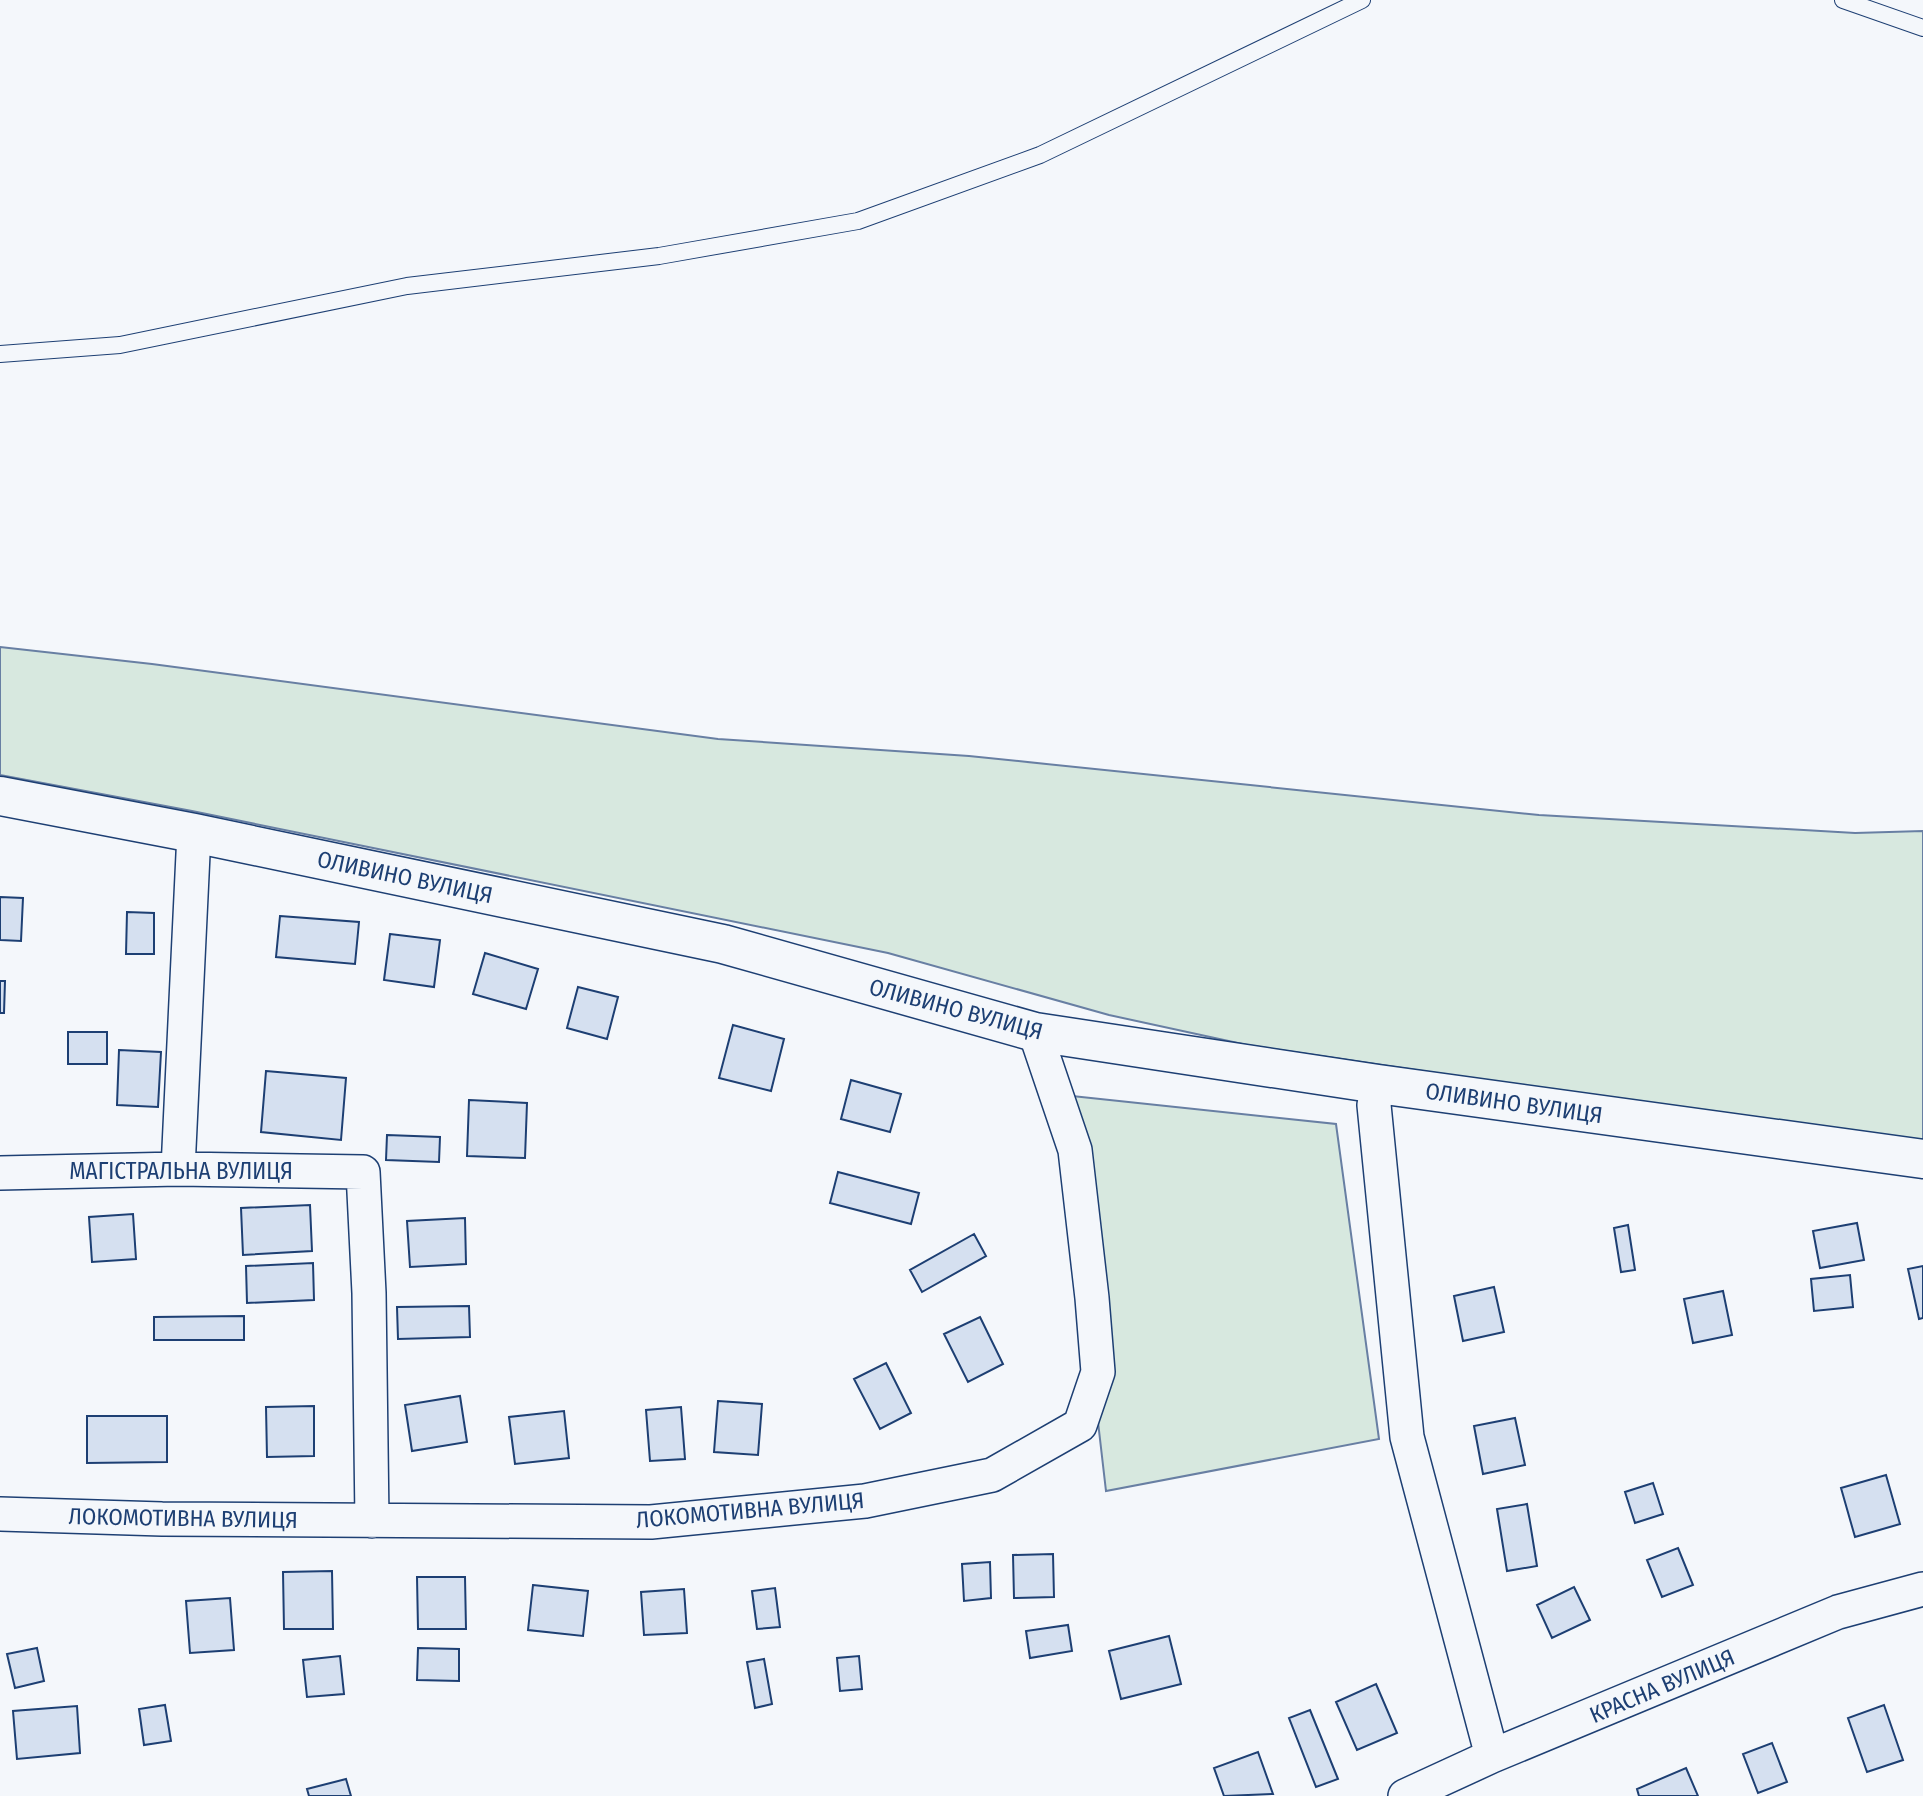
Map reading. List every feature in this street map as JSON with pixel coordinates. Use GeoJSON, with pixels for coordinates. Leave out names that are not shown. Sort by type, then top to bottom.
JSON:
{"type":"FeatureCollection","features":[{"type":"Feature","properties":{"kind":"street","name":"ОЛИВИНО ВУЛИЦЯ"},"geometry":{"type":"LineString","coordinates":[[0,796],[194,833],[723,944],[1035,1032],[1378,1084],[1923,1159]]}},
{"type":"Feature","properties":{"kind":"street"},"geometry":{"type":"LineString","coordinates":[[178,1169],[194,833]]}},
{"type":"Feature","properties":{"kind":"street","name":"ЛОКОМОТИВНА ВУЛИЦЯ"},"geometry":{"type":"LineString","coordinates":[[0,1514],[162,1519],[651,1522],[865,1502],[992,1475],[1080,1425],[1098,1372],[1075,1150],[1035,1032]]}},
{"type":"Feature","properties":{"kind":"street"},"geometry":{"type":"LineString","coordinates":[[1378,1084],[1374,1105],[1407,1437],[1492,1756]]}},
{"type":"Feature","properties":{"kind":"street","name":"МАГІСТРАЛЬНА ВУЛИЦЯ"},"geometry":{"type":"LineString","coordinates":[[0,1173],[178,1169],[363,1172],[369,1293],[372,1521]]}},
{"type":"Feature","properties":{"kind":"street","name":"КРАСНА ВУЛИЦЯ"},"geometry":{"type":"LineString","coordinates":[[1405,1796],[1492,1756],[1838,1612],[1923,1588]]}},
{"type":"Feature","properties":{"kind":"lane"},"geometry":{"type":"LineString","coordinates":[[0,354],[120,345],[407,286],[659,256],[858,221],[1040,155],[1362,0]]}},
{"type":"Feature","properties":{"kind":"lane"},"geometry":{"type":"LineString","coordinates":[[1843,0],[1923,28]]}},
{"type":"Feature","properties":{"kind":"shaded area"},"geometry":{"type":"Polygon","coordinates":[[[0,647],[152,664],[718,739],[969,756],[1539,815],[1855,833],[1923,831],[1923,1145],[1247,1045],[1109,1015],[888,953],[192,811],[0,775],[0,647]]]}},
{"type":"Feature","properties":{"kind":"shaded area"},"geometry":{"type":"Polygon","coordinates":[[[1072,1096],[1336,1124],[1379,1439],[1106,1491],[1080,1266],[1072,1096]]]}},
{"type":"Feature","properties":{"kind":"building"},"geometry":{"type":"Polygon","coordinates":[[[0,897],[23,898],[21,941],[0,940],[0,897]]]}},
{"type":"Feature","properties":{"kind":"building"},"geometry":{"type":"Polygon","coordinates":[[[127,912],[154,913],[154,954],[126,954],[127,912]]]}},
{"type":"Feature","properties":{"kind":"building"},"geometry":{"type":"Polygon","coordinates":[[[280,916],[359,922],[355,964],[276,957],[280,916]]]}},
{"type":"Feature","properties":{"kind":"building"},"geometry":{"type":"Polygon","coordinates":[[[390,934],[440,940],[434,987],[384,980],[390,934]]]}},
{"type":"Feature","properties":{"kind":"building"},"geometry":{"type":"Polygon","coordinates":[[[485,953],[538,969],[526,1009],[473,994],[485,953]]]}},
{"type":"Feature","properties":{"kind":"building"},"geometry":{"type":"Polygon","coordinates":[[[0,981],[5,981],[4,1013],[0,1013],[0,981]]]}},
{"type":"Feature","properties":{"kind":"building"},"geometry":{"type":"Polygon","coordinates":[[[578,987],[618,997],[607,1039],[567,1028],[578,987]]]}},
{"type":"Feature","properties":{"kind":"building"},"geometry":{"type":"Polygon","coordinates":[[[733,1025],[784,1039],[771,1091],[719,1078],[733,1025]]]}},
{"type":"Feature","properties":{"kind":"building"},"geometry":{"type":"Polygon","coordinates":[[[68,1032],[107,1032],[107,1064],[68,1064],[68,1032]]]}},
{"type":"Feature","properties":{"kind":"building"},"geometry":{"type":"Polygon","coordinates":[[[119,1050],[161,1052],[158,1107],[117,1105],[119,1050]]]}},
{"type":"Feature","properties":{"kind":"building"},"geometry":{"type":"Polygon","coordinates":[[[266,1071],[346,1078],[341,1140],[261,1132],[266,1071]]]}},
{"type":"Feature","properties":{"kind":"building"},"geometry":{"type":"Polygon","coordinates":[[[851,1080],[901,1094],[890,1132],[841,1119],[851,1080]]]}},
{"type":"Feature","properties":{"kind":"building"},"geometry":{"type":"Polygon","coordinates":[[[469,1100],[527,1103],[525,1158],[467,1156],[469,1100]]]}},
{"type":"Feature","properties":{"kind":"building"},"geometry":{"type":"Polygon","coordinates":[[[387,1135],[440,1137],[439,1162],[386,1160],[387,1135]]]}},
{"type":"Feature","properties":{"kind":"building"},"geometry":{"type":"Polygon","coordinates":[[[838,1172],[919,1193],[911,1224],[830,1203],[838,1172]]]}},
{"type":"Feature","properties":{"kind":"building"},"geometry":{"type":"Polygon","coordinates":[[[310,1205],[312,1251],[243,1255],[241,1208],[310,1205]]]}},
{"type":"Feature","properties":{"kind":"building"},"geometry":{"type":"Polygon","coordinates":[[[133,1214],[136,1259],[92,1262],[89,1217],[133,1214]]]}},
{"type":"Feature","properties":{"kind":"building"},"geometry":{"type":"Polygon","coordinates":[[[465,1218],[466,1264],[410,1267],[407,1221],[465,1218]]]}},
{"type":"Feature","properties":{"kind":"building"},"geometry":{"type":"Polygon","coordinates":[[[1857,1223],[1864,1260],[1820,1268],[1813,1231],[1857,1223]]]}},
{"type":"Feature","properties":{"kind":"building"},"geometry":{"type":"Polygon","coordinates":[[[1628,1225],[1635,1270],[1621,1272],[1614,1228],[1628,1225]]]}},
{"type":"Feature","properties":{"kind":"building"},"geometry":{"type":"Polygon","coordinates":[[[974,1234],[986,1256],[922,1292],[910,1270],[974,1234]]]}},
{"type":"Feature","properties":{"kind":"building"},"geometry":{"type":"Polygon","coordinates":[[[313,1263],[314,1300],[247,1303],[246,1266],[313,1263]]]}},
{"type":"Feature","properties":{"kind":"building"},"geometry":{"type":"Polygon","coordinates":[[[1923,1266],[1923,1318],[1919,1319],[1908,1269],[1923,1266]]]}},
{"type":"Feature","properties":{"kind":"building"},"geometry":{"type":"Polygon","coordinates":[[[1850,1275],[1853,1307],[1814,1311],[1811,1279],[1850,1275]]]}},
{"type":"Feature","properties":{"kind":"building"},"geometry":{"type":"Polygon","coordinates":[[[1494,1287],[1504,1332],[1463,1341],[1454,1296],[1494,1287]]]}},
{"type":"Feature","properties":{"kind":"building"},"geometry":{"type":"Polygon","coordinates":[[[1723,1291],[1732,1335],[1693,1343],[1684,1299],[1723,1291]]]}},
{"type":"Feature","properties":{"kind":"building"},"geometry":{"type":"Polygon","coordinates":[[[469,1306],[470,1337],[398,1339],[397,1307],[469,1306]]]}},
{"type":"Feature","properties":{"kind":"building"},"geometry":{"type":"Polygon","coordinates":[[[244,1316],[244,1340],[154,1340],[154,1317],[244,1316]]]}},
{"type":"Feature","properties":{"kind":"building"},"geometry":{"type":"Polygon","coordinates":[[[980,1317],[1003,1364],[968,1382],[944,1334],[980,1317]]]}},
{"type":"Feature","properties":{"kind":"building"},"geometry":{"type":"Polygon","coordinates":[[[886,1363],[911,1413],[880,1429],[854,1379],[886,1363]]]}},
{"type":"Feature","properties":{"kind":"building"},"geometry":{"type":"Polygon","coordinates":[[[460,1396],[467,1442],[412,1451],[405,1405],[460,1396]]]}},
{"type":"Feature","properties":{"kind":"building"},"geometry":{"type":"Polygon","coordinates":[[[718,1401],[762,1404],[758,1455],[714,1452],[718,1401]]]}},
{"type":"Feature","properties":{"kind":"building"},"geometry":{"type":"Polygon","coordinates":[[[314,1406],[314,1456],[267,1457],[266,1407],[314,1406]]]}},
{"type":"Feature","properties":{"kind":"building"},"geometry":{"type":"Polygon","coordinates":[[[681,1407],[685,1459],[650,1461],[646,1410],[681,1407]]]}},
{"type":"Feature","properties":{"kind":"building"},"geometry":{"type":"Polygon","coordinates":[[[564,1411],[569,1458],[515,1464],[509,1417],[564,1411]]]}},
{"type":"Feature","properties":{"kind":"building"},"geometry":{"type":"Polygon","coordinates":[[[87,1416],[167,1416],[167,1462],[87,1463],[87,1416]]]}},
{"type":"Feature","properties":{"kind":"building"},"geometry":{"type":"Polygon","coordinates":[[[1515,1418],[1525,1465],[1483,1474],[1474,1426],[1515,1418]]]}},
{"type":"Feature","properties":{"kind":"building"},"geometry":{"type":"Polygon","coordinates":[[[1886,1475],[1900,1524],[1855,1537],[1841,1488],[1886,1475]]]}},
{"type":"Feature","properties":{"kind":"building"},"geometry":{"type":"Polygon","coordinates":[[[1653,1483],[1663,1514],[1635,1523],[1625,1492],[1653,1483]]]}},
{"type":"Feature","properties":{"kind":"building"},"geometry":{"type":"Polygon","coordinates":[[[1527,1504],[1537,1566],[1507,1571],[1497,1509],[1527,1504]]]}},
{"type":"Feature","properties":{"kind":"building"},"geometry":{"type":"Polygon","coordinates":[[[1678,1548],[1693,1585],[1662,1597],[1647,1560],[1678,1548]]]}},
{"type":"Feature","properties":{"kind":"building"},"geometry":{"type":"Polygon","coordinates":[[[1053,1554],[1054,1597],[1014,1598],[1013,1555],[1053,1554]]]}},
{"type":"Feature","properties":{"kind":"building"},"geometry":{"type":"Polygon","coordinates":[[[990,1562],[991,1598],[964,1601],[962,1564],[990,1562]]]}},
{"type":"Feature","properties":{"kind":"building"},"geometry":{"type":"Polygon","coordinates":[[[332,1571],[333,1629],[284,1629],[283,1572],[332,1571]]]}},
{"type":"Feature","properties":{"kind":"building"},"geometry":{"type":"Polygon","coordinates":[[[417,1577],[465,1577],[466,1629],[418,1629],[417,1577]]]}},
{"type":"Feature","properties":{"kind":"building"},"geometry":{"type":"Polygon","coordinates":[[[533,1585],[588,1591],[583,1636],[528,1630],[533,1585]]]}},
{"type":"Feature","properties":{"kind":"building"},"geometry":{"type":"Polygon","coordinates":[[[1574,1587],[1590,1620],[1552,1638],[1537,1605],[1574,1587]]]}},
{"type":"Feature","properties":{"kind":"building"},"geometry":{"type":"Polygon","coordinates":[[[775,1588],[780,1627],[757,1629],[752,1591],[775,1588]]]}},
{"type":"Feature","properties":{"kind":"building"},"geometry":{"type":"Polygon","coordinates":[[[684,1589],[687,1633],[644,1635],[641,1592],[684,1589]]]}},
{"type":"Feature","properties":{"kind":"building"},"geometry":{"type":"Polygon","coordinates":[[[230,1598],[234,1650],[190,1653],[186,1601],[230,1598]]]}},
{"type":"Feature","properties":{"kind":"building"},"geometry":{"type":"Polygon","coordinates":[[[1068,1625],[1072,1651],[1030,1658],[1026,1631],[1068,1625]]]}},
{"type":"Feature","properties":{"kind":"building"},"geometry":{"type":"Polygon","coordinates":[[[1169,1636],[1181,1684],[1121,1699],[1109,1651],[1169,1636]]]}},
{"type":"Feature","properties":{"kind":"building"},"geometry":{"type":"Polygon","coordinates":[[[37,1648],[44,1681],[15,1688],[7,1654],[37,1648]]]}},
{"type":"Feature","properties":{"kind":"building"},"geometry":{"type":"Polygon","coordinates":[[[418,1648],[459,1649],[459,1681],[417,1680],[418,1648]]]}},
{"type":"Feature","properties":{"kind":"building"},"geometry":{"type":"Polygon","coordinates":[[[340,1656],[344,1694],[307,1697],[303,1660],[340,1656]]]}},
{"type":"Feature","properties":{"kind":"building"},"geometry":{"type":"Polygon","coordinates":[[[859,1656],[862,1689],[840,1691],[837,1658],[859,1656]]]}},
{"type":"Feature","properties":{"kind":"building"},"geometry":{"type":"Polygon","coordinates":[[[764,1659],[772,1704],[755,1708],[747,1662],[764,1659]]]}},
{"type":"Feature","properties":{"kind":"building"},"geometry":{"type":"Polygon","coordinates":[[[1376,1684],[1397,1733],[1357,1750],[1336,1702],[1376,1684]]]}},
{"type":"Feature","properties":{"kind":"building"},"geometry":{"type":"Polygon","coordinates":[[[165,1705],[171,1741],[144,1745],[139,1709],[165,1705]]]}},
{"type":"Feature","properties":{"kind":"building"},"geometry":{"type":"Polygon","coordinates":[[[1884,1705],[1903,1760],[1867,1772],[1848,1718],[1884,1705]]]}},
{"type":"Feature","properties":{"kind":"building"},"geometry":{"type":"Polygon","coordinates":[[[77,1706],[80,1753],[17,1759],[13,1711],[77,1706]]]}},
{"type":"Feature","properties":{"kind":"building"},"geometry":{"type":"Polygon","coordinates":[[[1310,1710],[1338,1779],[1316,1787],[1289,1718],[1310,1710]]]}},
{"type":"Feature","properties":{"kind":"building"},"geometry":{"type":"Polygon","coordinates":[[[1772,1743],[1787,1782],[1758,1793],[1743,1754],[1772,1743]]]}},
{"type":"Feature","properties":{"kind":"building"},"geometry":{"type":"Polygon","coordinates":[[[1258,1752],[1273,1794],[1224,1796],[1214,1768],[1258,1752]]]}},
{"type":"Feature","properties":{"kind":"building"},"geometry":{"type":"Polygon","coordinates":[[[1686,1768],[1698,1796],[1639,1796],[1637,1789],[1686,1768]]]}},
{"type":"Feature","properties":{"kind":"building"},"geometry":{"type":"Polygon","coordinates":[[[346,1779],[351,1796],[309,1796],[307,1789],[346,1779]]]}}]}
